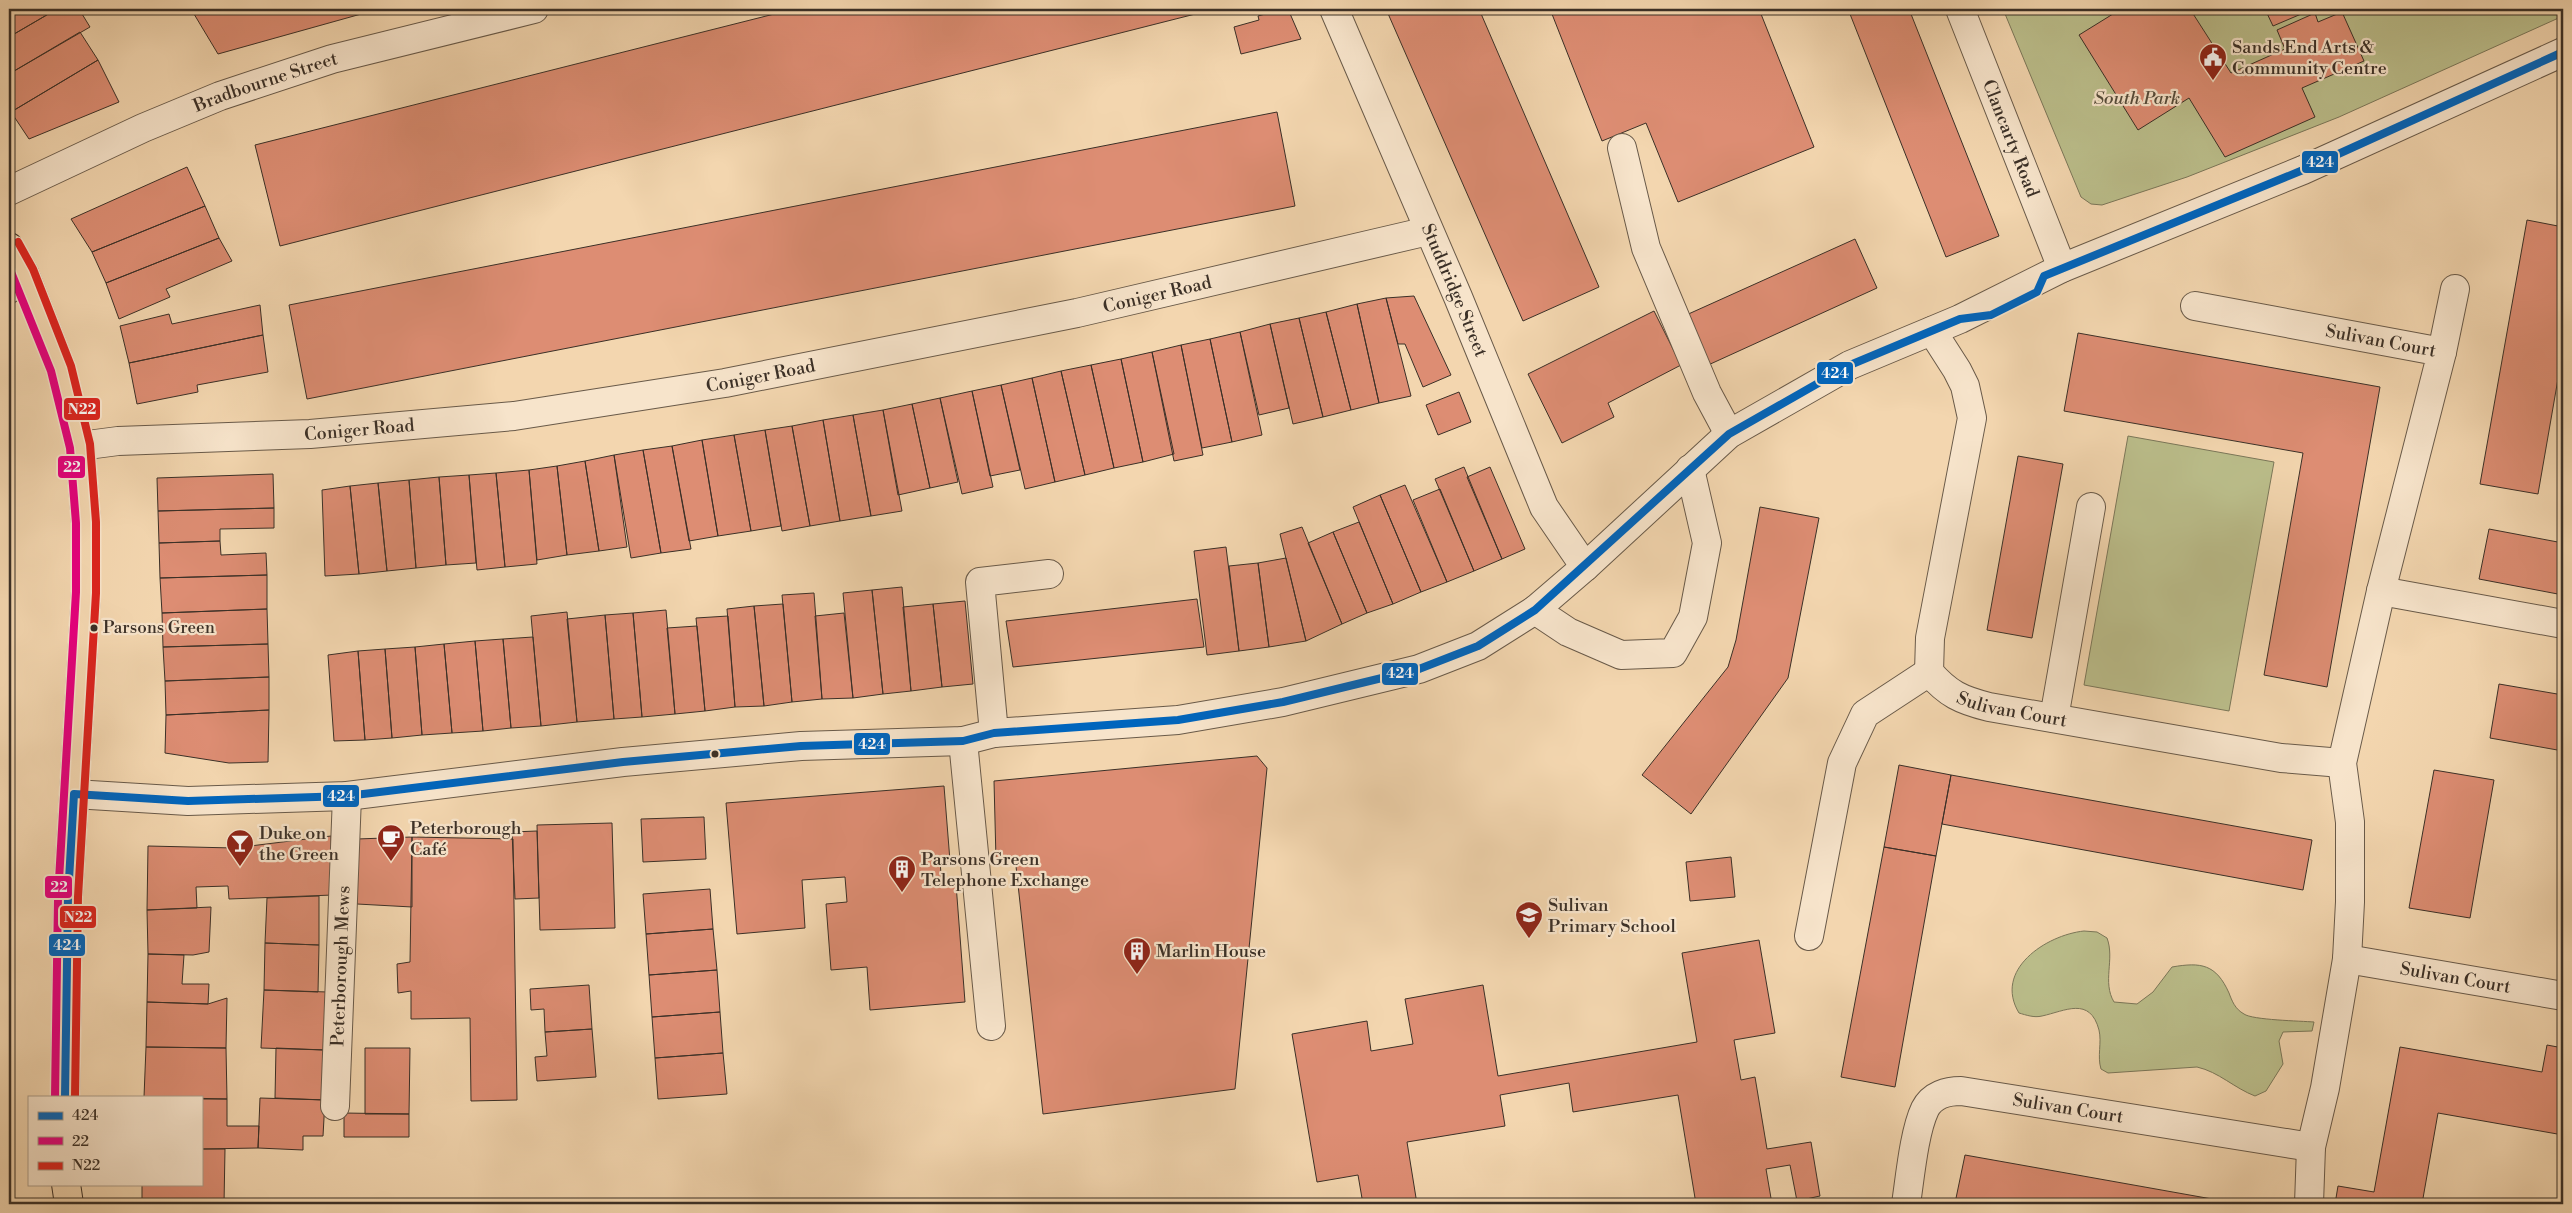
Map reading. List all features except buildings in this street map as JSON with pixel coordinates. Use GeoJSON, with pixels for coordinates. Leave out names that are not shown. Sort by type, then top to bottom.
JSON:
{"type":"FeatureCollection","features":[{"type":"Feature","properties":{"kind":"main road"},"geometry":{"type":"LineString","coordinates":[[9,247],[16,281],[61,368],[80,446],[86,523],[86,592],[68,897],[65,1096]]}},
{"type":"Feature","properties":{"kind":"main road"},"geometry":{"type":"LineString","coordinates":[[66,1186],[69,1204]]}},
{"type":"Feature","properties":{"kind":"street","name":"Bradbourne Street"},"geometry":{"type":"LineString","coordinates":[[9,191],[143,128],[220,96],[332,59],[534,9]]}},
{"type":"Feature","properties":{"kind":"street","name":"Studdridge Street"},"geometry":{"type":"LineString","coordinates":[[1334,9],[1458,297],[1544,507],[1585,567]]}},
{"type":"Feature","properties":{"kind":"street","name":"Clancarty Road"},"geometry":{"type":"LineString","coordinates":[[1960,9],[2053,272]]}},
{"type":"Feature","properties":{"kind":"street"},"geometry":{"type":"LineString","coordinates":[[74,794],[188,801],[347,796],[623,762],[800,746],[963,741],[994,732],[1178,720],[1283,702],[1419,669],[1478,646],[1535,610],[1585,567],[1728,434],[1850,365],[1960,319],[1981,296],[2025,275],[2053,272],[2302,170],[2563,52]]}},
{"type":"Feature","properties":{"kind":"street"},"geometry":{"type":"LineString","coordinates":[[1622,148],[1646,248],[1707,393],[1728,434]]}},
{"type":"Feature","properties":{"kind":"street","name":"Coniger Road"},"geometry":{"type":"LineString","coordinates":[[80,446],[118,441],[310,434],[514,416],[725,383],[1076,313],[1428,231]]}},
{"type":"Feature","properties":{"kind":"street"},"geometry":{"type":"LineString","coordinates":[[2442,352],[2455,289]]}},
{"type":"Feature","properties":{"kind":"street","name":"Sulivan Court"},"geometry":{"type":"LineString","coordinates":[[2195,306],[2442,352],[2381,591],[2342,763],[2350,822],[2350,902],[2347,959],[2325,1088],[2311,1147],[2309,1204]]}},
{"type":"Feature","properties":{"kind":"street"},"geometry":{"type":"LineString","coordinates":[[1809,936],[1842,763],[1852,737],[1865,714],[1929,672],[1930,638],[1972,418],[1965,386],[1932,331]]}},
{"type":"Feature","properties":{"kind":"street"},"geometry":{"type":"LineString","coordinates":[[1535,610],[1568,632],[1621,654],[1673,653],[1693,617],[1707,544],[1690,469]]}},
{"type":"Feature","properties":{"kind":"street"},"geometry":{"type":"LineString","coordinates":[[2054,718],[2091,507]]}},
{"type":"Feature","properties":{"kind":"street"},"geometry":{"type":"LineString","coordinates":[[994,732],[980,582],[1049,574]]}},
{"type":"Feature","properties":{"kind":"street"},"geometry":{"type":"LineString","coordinates":[[2381,591],[2563,624]]}},
{"type":"Feature","properties":{"kind":"street","name":"Sulivan Court"},"geometry":{"type":"LineString","coordinates":[[1929,672],[1943,689],[1965,701],[2281,758],[2342,763]]}},
{"type":"Feature","properties":{"kind":"street"},"geometry":{"type":"LineString","coordinates":[[963,741],[991,1026]]}},
{"type":"Feature","properties":{"kind":"street","name":"Peterborough Mews"},"geometry":{"type":"LineString","coordinates":[[336,1106],[347,796]]}},
{"type":"Feature","properties":{"kind":"street","name":"Sulivan Court"},"geometry":{"type":"LineString","coordinates":[[2347,959],[2563,996]]}},
{"type":"Feature","properties":{"kind":"street","name":"Sulivan Court"},"geometry":{"type":"LineString","coordinates":[[1906,1204],[1920,1126],[1926,1108],[1937,1096],[1949,1091],[2311,1147]]}},
{"type":"Feature","properties":{"kind":"green space","name":"South Park"},"geometry":{"type":"Polygon","coordinates":[[[2003,9],[2563,9],[2563,16],[2339,117],[2187,177],[2102,205],[2091,204],[2081,197],[2003,9]]]}},
{"type":"Feature","properties":{"kind":"green space"},"geometry":{"type":"Polygon","coordinates":[[[2128,436],[2274,462],[2229,711],[2084,685],[2128,436]]]}},
{"type":"Feature","properties":{"kind":"green space"},"geometry":{"type":"Polygon","coordinates":[[[2084,931],[2097,932],[2107,938],[2110,954],[2109,987],[2114,1002],[2137,1004],[2153,992],[2172,967],[2199,965],[2206,967],[2219,976],[2234,1005],[2244,1014],[2266,1019],[2314,1022],[2312,1031],[2283,1032],[2279,1041],[2283,1064],[2266,1091],[2255,1096],[2205,1069],[2197,1067],[2108,1073],[2101,1069],[2099,1030],[2095,1019],[2090,1013],[2076,1008],[2039,1017],[2030,1016],[2019,1013],[2013,997],[2013,983],[2018,969],[2028,957],[2054,939],[2084,931]]]}},
{"type":"Feature","properties":{"kind":"transit line","name":"424"},"geometry":{"type":"LineString","coordinates":[[74,794],[188,801],[347,796],[623,762],[801,746],[963,741],[994,733],[1178,720],[1283,702],[1419,669],[1478,646],[1535,610],[1729,434],[1850,365],[1960,319],[1991,315],[2037,292],[2044,276],[2303,170],[2563,52]]}},
{"type":"Feature","properties":{"kind":"transit line","name":"N22"},"geometry":{"type":"LineString","coordinates":[[18,242],[33,269],[71,366],[90,444],[96,522],[96,593],[78,897],[75,1096]]}},
{"type":"Feature","properties":{"kind":"transit line","name":"22"},"geometry":{"type":"LineString","coordinates":[[9,267],[51,371],[70,448],[76,523],[76,592],[58,897],[55,1096]]}},
{"type":"Feature","properties":{"kind":"transit line","name":"424"},"geometry":{"type":"LineString","coordinates":[[65,1096],[68,897],[74,794]]}},
{"type":"Feature","properties":{"kind":"place","name":"Sands End Arts & Community Centre"},"geometry":{"type":"Point","coordinates":[2213,81]}},
{"type":"Feature","properties":{"kind":"place","name":"Parsons Green"},"geometry":{"type":"Point","coordinates":[94,628]}},
{"type":"Feature","properties":{"kind":"place","name":"Peterborough Café"},"geometry":{"type":"Point","coordinates":[391,862]}},
{"type":"Feature","properties":{"kind":"place","name":"Duke on the Green"},"geometry":{"type":"Point","coordinates":[240,867]}},
{"type":"Feature","properties":{"kind":"place","name":"Parsons Green Telephone Exchange"},"geometry":{"type":"Point","coordinates":[902,893]}},
{"type":"Feature","properties":{"kind":"place","name":"Sulivan Primary School"},"geometry":{"type":"Point","coordinates":[1529,939]}},
{"type":"Feature","properties":{"kind":"place","name":"Marlin House"},"geometry":{"type":"Point","coordinates":[1137,975]}}]}
